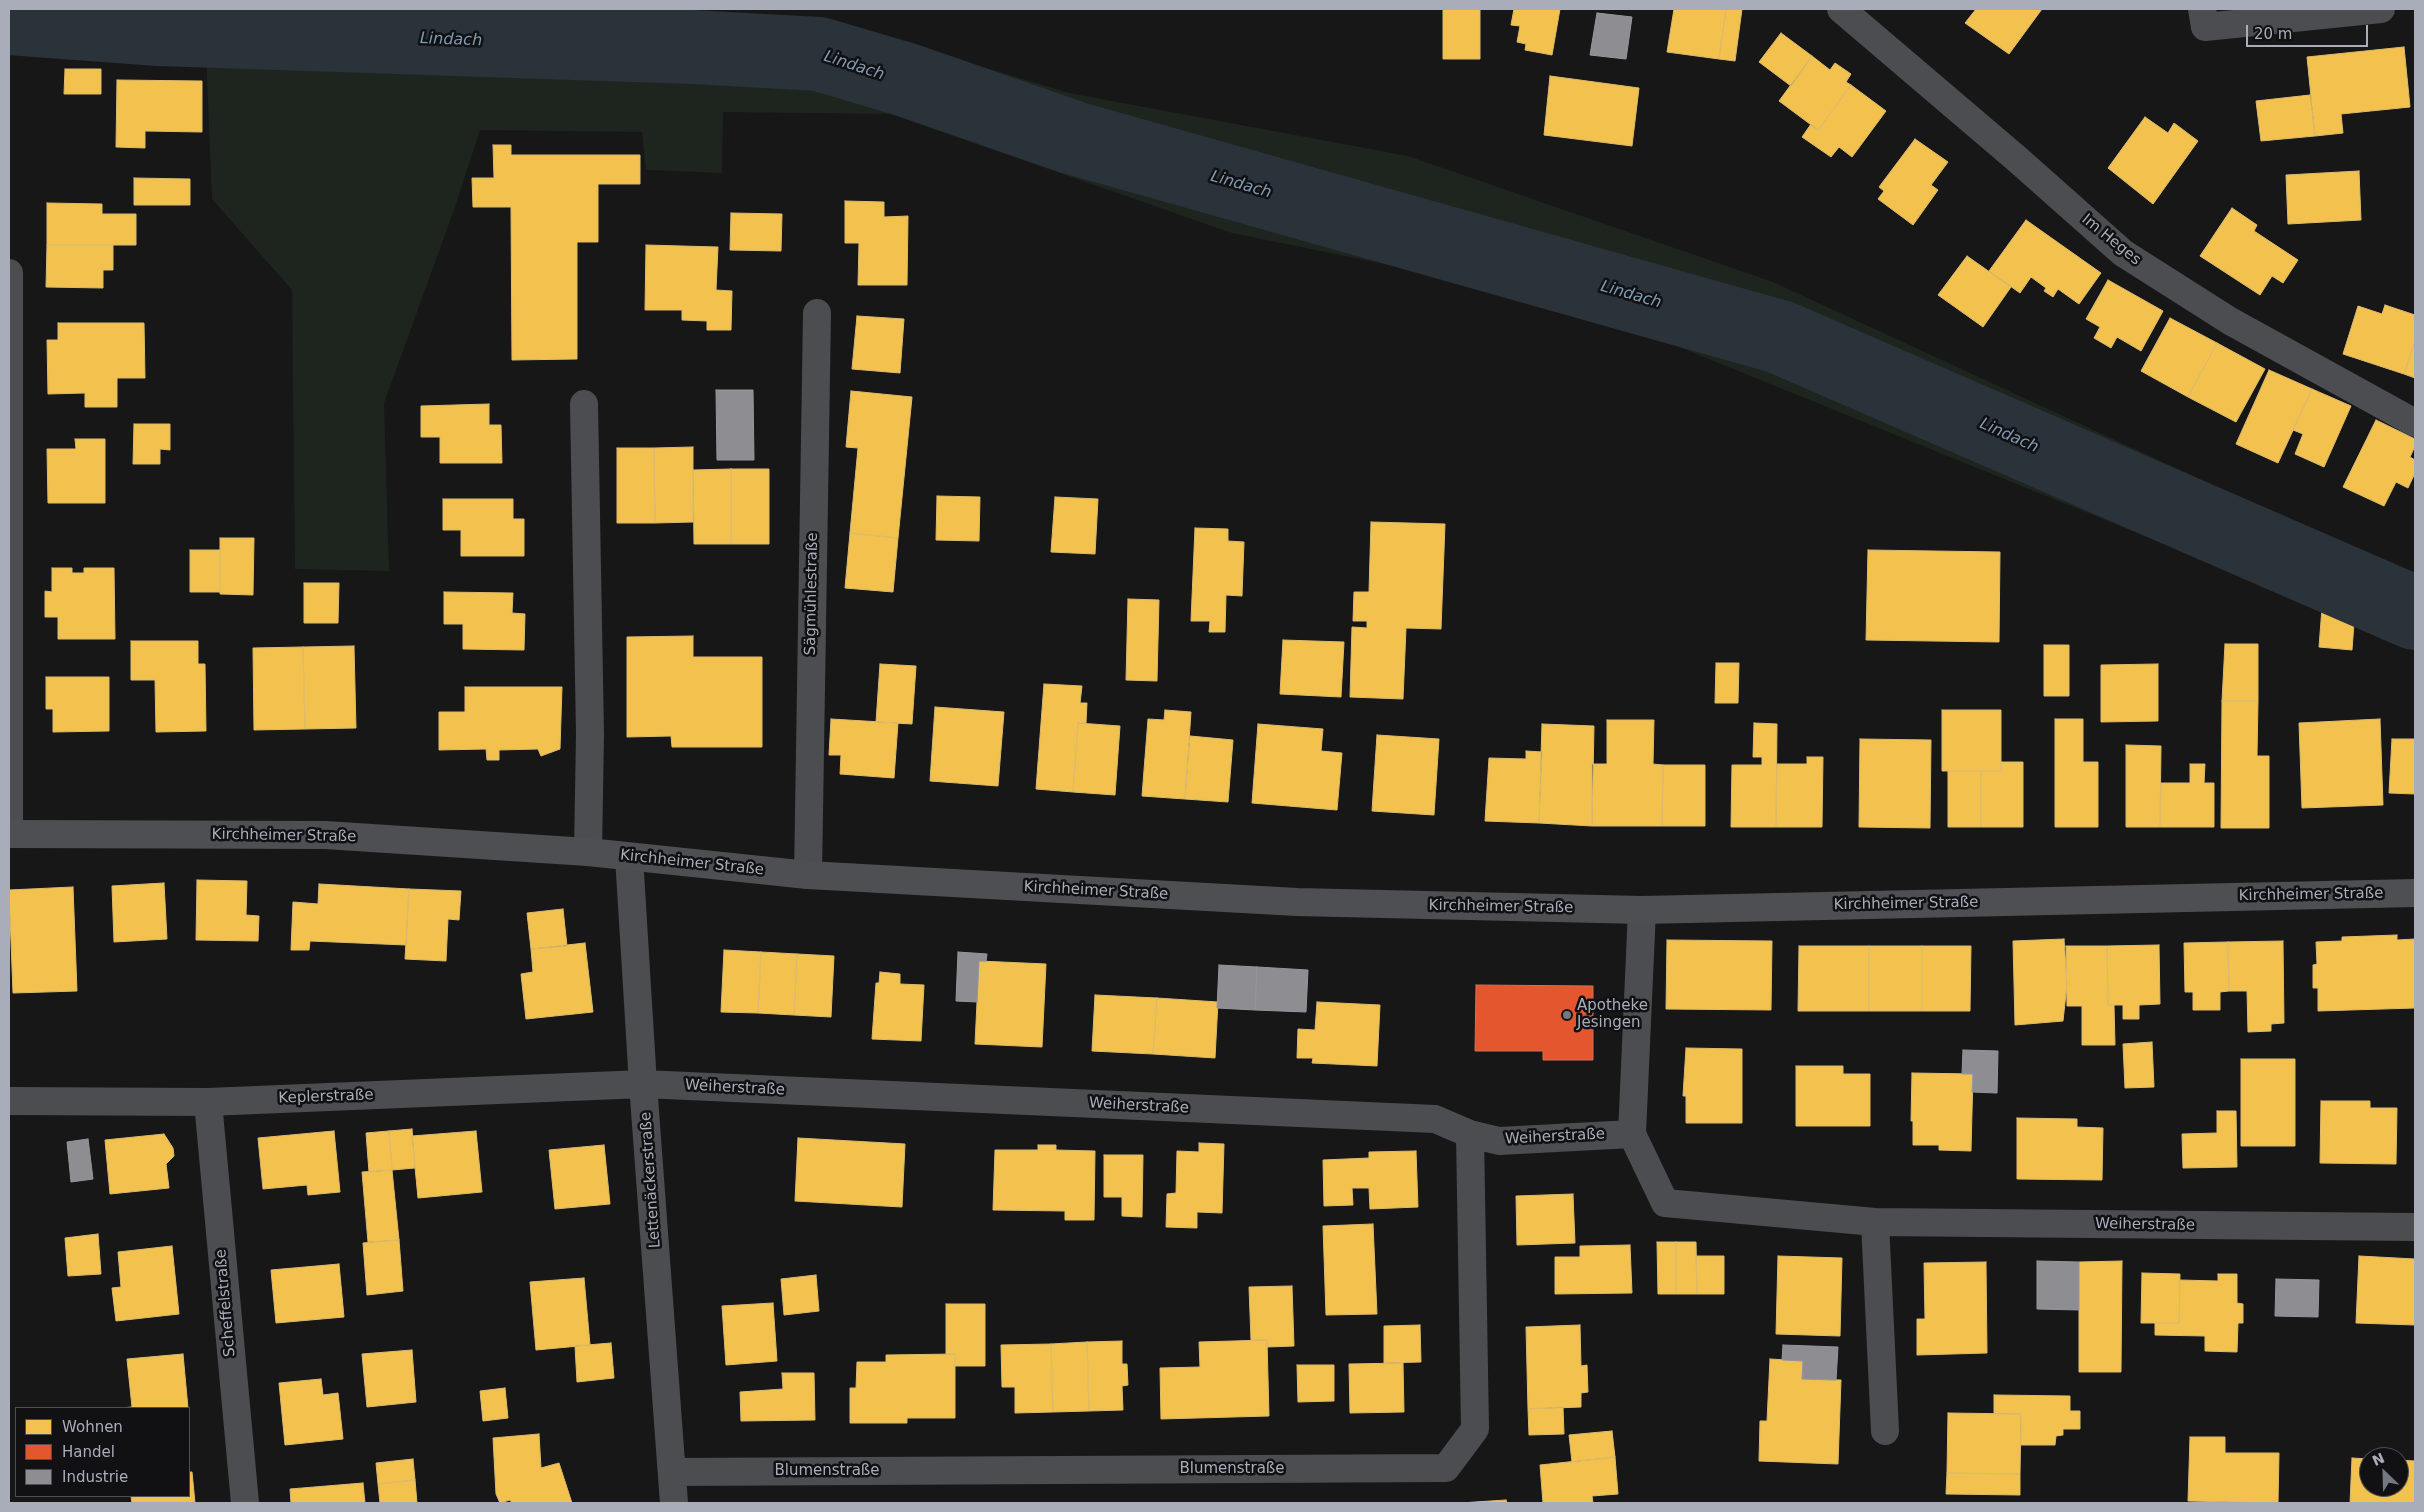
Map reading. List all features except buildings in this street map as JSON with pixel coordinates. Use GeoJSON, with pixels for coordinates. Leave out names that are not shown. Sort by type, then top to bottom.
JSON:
{"type":"FeatureCollection","features":[{"type":"Feature","properties":{"kind":"main road","name":"Kirchheimer Straße"},"geometry":{"type":"LineString","coordinates":[[9,834],[325,835],[588,852],[808,875],[1297,902],[1642,910],[2415,893]]}},
{"type":"Feature","properties":{"kind":"street","name":"Im Heges"},"geometry":{"type":"LineString","coordinates":[[1842,9],[2017,159],[2123,254],[2230,322],[2415,423]]}},
{"type":"Feature","properties":{"kind":"street"},"geometry":{"type":"LineString","coordinates":[[2202,9],[2205,27],[2380,9]]}},
{"type":"Feature","properties":{"kind":"street"},"geometry":{"type":"LineString","coordinates":[[9,273],[9,834]]}},
{"type":"Feature","properties":{"kind":"street","name":"Sägmühlestraße"},"geometry":{"type":"LineString","coordinates":[[808,875],[817,313]]}},
{"type":"Feature","properties":{"kind":"street"},"geometry":{"type":"LineString","coordinates":[[584,404],[590,734],[588,852]]}},
{"type":"Feature","properties":{"kind":"street","name":"Lettenäckerstraße"},"geometry":{"type":"LineString","coordinates":[[629,857],[643,1084],[674,1503]]}},
{"type":"Feature","properties":{"kind":"street","name":"Weiherstraße"},"geometry":{"type":"LineString","coordinates":[[1642,910],[1632,1134],[1665,1203],[1875,1222],[2415,1227]]}},
{"type":"Feature","properties":{"kind":"street","name":"Keplerstraße"},"geometry":{"type":"LineString","coordinates":[[9,1101],[208,1102],[643,1084]]}},
{"type":"Feature","properties":{"kind":"street","name":"Weiherstraße"},"geometry":{"type":"LineString","coordinates":[[643,1084],[1435,1119],[1470,1134],[1499,1141],[1632,1134]]}},
{"type":"Feature","properties":{"kind":"street","name":"Scheffelstraße"},"geometry":{"type":"LineString","coordinates":[[208,1102],[245,1503]]}},
{"type":"Feature","properties":{"kind":"street","name":"Blumenstraße"},"geometry":{"type":"LineString","coordinates":[[673,1472],[1446,1468],[1475,1429],[1470,1134]]}},
{"type":"Feature","properties":{"kind":"street"},"geometry":{"type":"LineString","coordinates":[[1875,1222],[1885,1431]]}},
{"type":"Feature","properties":{"kind":"shaded area"},"geometry":{"type":"Polygon","coordinates":[[[9,9],[579,9],[854,28],[1069,93],[1408,156],[1773,282],[2295,523],[2265,585],[1566,301],[1232,233],[890,114],[723,112],[722,173],[646,170],[642,132],[480,130],[454,210],[384,403],[389,571],[295,569],[292,290],[212,199],[206,53],[9,39],[9,9]]]}},
{"type":"Feature","properties":{"kind":"waterway","name":"Lindach"},"geometry":{"type":"LineString","coordinates":[[9,18],[159,29],[692,47],[819,54],[907,80],[1074,138],[1780,337],[2415,613]]}},
{"type":"Feature","properties":{"kind":"place","name":"Apotheke Jesingen"},"geometry":{"type":"Point","coordinates":[1567,1015]}}]}
